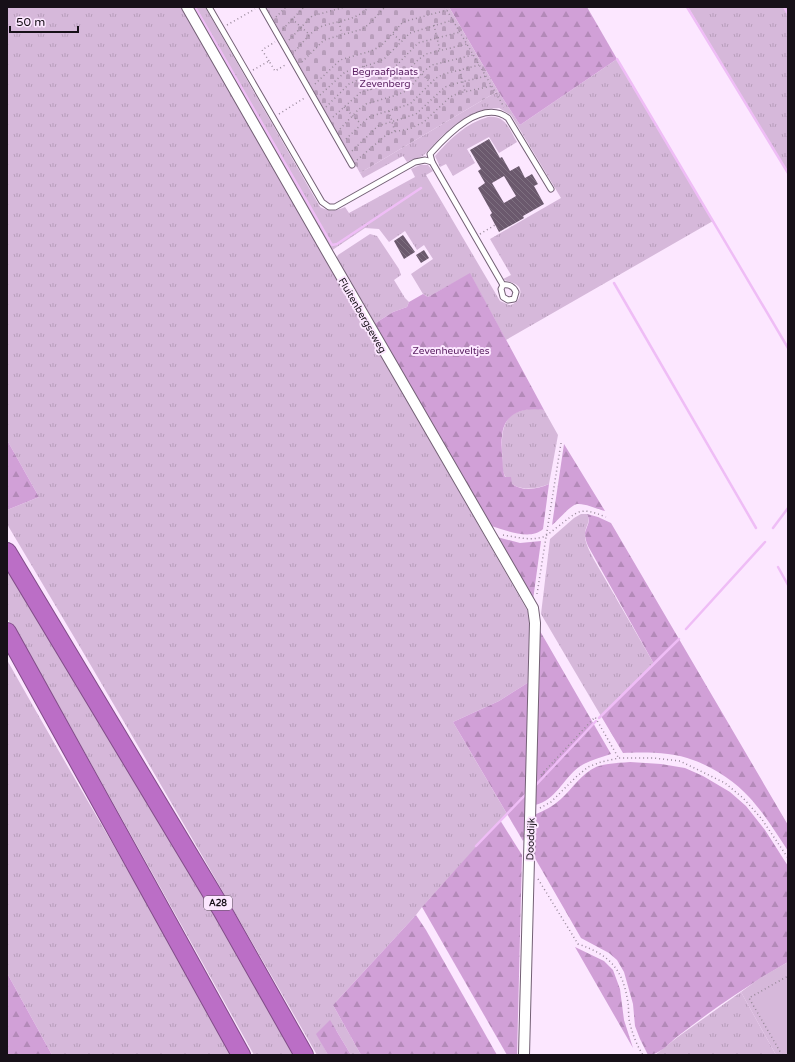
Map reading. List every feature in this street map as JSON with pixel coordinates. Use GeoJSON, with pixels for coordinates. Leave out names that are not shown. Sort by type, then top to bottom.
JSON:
{"type":"FeatureCollection","features":[{"type":"Feature","properties":{"kind":"highway","name":"A28"},"geometry":{"type":"LineString","coordinates":[[7,552],[222,910],[304,1055]]}},
{"type":"Feature","properties":{"kind":"highway"},"geometry":{"type":"LineString","coordinates":[[7,632],[241,1055]]}},
{"type":"Feature","properties":{"kind":"street","name":"Fluitenbergseweg"},"geometry":{"type":"LineString","coordinates":[[187,7],[532,606],[535,623]]}},
{"type":"Feature","properties":{"kind":"street","name":"Dooddijk"},"geometry":{"type":"LineString","coordinates":[[524,1055],[535,623]]}},
{"type":"Feature","properties":{"kind":"lane"},"geometry":{"type":"LineString","coordinates":[[209,7],[322,202],[329,207],[335,208],[343,204],[415,162],[424,160],[432,162]]}},
{"type":"Feature","properties":{"kind":"lane"},"geometry":{"type":"LineString","coordinates":[[260,7],[352,165]]}},
{"type":"Feature","properties":{"kind":"lane"},"geometry":{"type":"LineString","coordinates":[[504,285],[432,162],[430,154],[444,138],[458,126],[487,112],[498,112],[508,118],[551,189]]}},
{"type":"Feature","properties":{"kind":"path"},"geometry":{"type":"LineString","coordinates":[[222,28],[260,7]]}},
{"type":"Feature","properties":{"kind":"path"},"geometry":{"type":"LineString","coordinates":[[270,23],[286,7]]}},
{"type":"Feature","properties":{"kind":"path"},"geometry":{"type":"LineString","coordinates":[[304,7],[292,19],[278,37],[262,50],[275,71],[291,58],[310,35],[323,26],[356,17],[369,7]]}},
{"type":"Feature","properties":{"kind":"path"},"geometry":{"type":"LineString","coordinates":[[284,46],[312,16],[345,7]]}},
{"type":"Feature","properties":{"kind":"path"},"geometry":{"type":"LineString","coordinates":[[296,68],[324,40],[359,30],[367,26],[385,7]]}},
{"type":"Feature","properties":{"kind":"path"},"geometry":{"type":"LineString","coordinates":[[445,7],[503,105],[506,111],[504,115]]}},
{"type":"Feature","properties":{"kind":"path"},"geometry":{"type":"LineString","coordinates":[[273,117],[310,92],[336,62],[374,50],[404,22],[447,10]]}},
{"type":"Feature","properties":{"kind":"path"},"geometry":{"type":"LineString","coordinates":[[292,19],[310,35]]}},
{"type":"Feature","properties":{"kind":"path"},"geometry":{"type":"LineString","coordinates":[[315,100],[345,72],[384,59],[410,33],[452,20]]}},
{"type":"Feature","properties":{"kind":"path"},"geometry":{"type":"LineString","coordinates":[[339,22],[342,34]]}},
{"type":"Feature","properties":{"kind":"path"},"geometry":{"type":"LineString","coordinates":[[434,25],[440,50]]}},
{"type":"Feature","properties":{"kind":"path"},"geometry":{"type":"LineString","coordinates":[[321,112],[346,86],[353,82],[392,70],[418,43],[460,32]]}},
{"type":"Feature","properties":{"kind":"path"},"geometry":{"type":"LineString","coordinates":[[393,33],[402,42]]}},
{"type":"Feature","properties":{"kind":"path"},"geometry":{"type":"LineString","coordinates":[[328,123],[358,94],[396,83],[418,60],[426,54],[466,44]]}},
{"type":"Feature","properties":{"kind":"path"},"geometry":{"type":"LineString","coordinates":[[334,135],[366,104],[401,94],[408,90],[426,69],[435,63],[473,54]]}},
{"type":"Feature","properties":{"kind":"path"},"geometry":{"type":"LineString","coordinates":[[248,73],[269,61]]}},
{"type":"Feature","properties":{"kind":"path"},"geometry":{"type":"LineString","coordinates":[[340,144],[372,115],[410,104],[440,76],[479,65]]}},
{"type":"Feature","properties":{"kind":"path"},"geometry":{"type":"LineString","coordinates":[[364,66],[371,90]]}},
{"type":"Feature","properties":{"kind":"path"},"geometry":{"type":"LineString","coordinates":[[410,69],[419,77]]}},
{"type":"Feature","properties":{"kind":"path"},"geometry":{"type":"LineString","coordinates":[[460,70],[465,92]]}},
{"type":"Feature","properties":{"kind":"path"},"geometry":{"type":"LineString","coordinates":[[422,74],[431,83]]}},
{"type":"Feature","properties":{"kind":"path"},"geometry":{"type":"LineString","coordinates":[[346,156],[378,126],[416,114],[445,87],[486,76]]}},
{"type":"Feature","properties":{"kind":"path"},"geometry":{"type":"LineString","coordinates":[[352,165],[380,139],[394,132],[419,125],[450,97],[492,86]]}},
{"type":"Feature","properties":{"kind":"path"},"geometry":{"type":"LineString","coordinates":[[344,107],[361,124]]}},
{"type":"Feature","properties":{"kind":"path"},"geometry":{"type":"LineString","coordinates":[[389,110],[394,132]]}},
{"type":"Feature","properties":{"kind":"path"},"geometry":{"type":"LineString","coordinates":[[475,237],[495,225]]}},
{"type":"Feature","properties":{"kind":"path"},"geometry":{"type":"LineString","coordinates":[[534,612],[561,443]]}},
{"type":"Feature","properties":{"kind":"path"},"geometry":{"type":"LineString","coordinates":[[489,532],[532,539],[545,536],[580,511],[588,511],[606,517]]}},
{"type":"Feature","properties":{"kind":"path"},"geometry":{"type":"LineString","coordinates":[[531,785],[595,717],[619,758]]}},
{"type":"Feature","properties":{"kind":"path"},"geometry":{"type":"LineString","coordinates":[[531,811],[551,802],[588,767],[601,762],[619,758],[653,758],[680,761],[726,783],[743,798],[761,818],[788,858]]}},
{"type":"Feature","properties":{"kind":"path"},"geometry":{"type":"LineString","coordinates":[[529,864],[578,944],[594,950],[610,961],[618,971],[625,986],[629,1010],[629,1022],[643,1055]]}},
{"type":"Feature","properties":{"kind":"path"},"geometry":{"type":"LineString","coordinates":[[782,1055],[750,998],[788,976]]}},
{"type":"Feature","properties":{"kind":"green space"},"geometry":{"type":"Polygon","coordinates":[[[7,7],[181,7],[531,617],[529,682],[499,701],[453,722],[507,814],[333,1005],[361,1055],[351,1055],[336,1030],[317,1034],[328,1055],[317,1055],[7,524],[7,510],[39,497],[7,440],[7,7]]]}},
{"type":"Feature","properties":{"kind":"green space"},"geometry":{"type":"Polygon","coordinates":[[[190,7],[205,7],[320,207],[326,210],[332,210],[345,207],[349,213],[415,177],[411,169],[420,165],[428,165],[433,171],[426,175],[500,301],[508,305],[517,301],[520,295],[520,289],[515,284],[503,279],[511,275],[490,239],[561,198],[511,115],[499,108],[487,109],[474,113],[456,124],[423,156],[407,162],[403,156],[363,178],[360,173],[498,91],[520,125],[617,59],[713,221],[506,340],[470,274],[428,297],[423,294],[411,274],[433,259],[424,245],[417,250],[405,231],[389,242],[379,229],[365,228],[331,251],[190,7]]]}},
{"type":"Feature","properties":{"kind":"green space","name":"Begraafplaats Zevenberg"},"geometry":{"type":"Polygon","coordinates":[[[266,7],[449,7],[498,91],[360,173],[266,7]]]}},
{"type":"Feature","properties":{"kind":"green space"},"geometry":{"type":"Polygon","coordinates":[[[449,7],[587,7],[617,59],[520,125],[498,91],[449,7]]]}},
{"type":"Feature","properties":{"kind":"green space"},"geometry":{"type":"Polygon","coordinates":[[[688,7],[788,7],[788,173],[688,7]]]}},
{"type":"Feature","properties":{"kind":"green space"},"geometry":{"type":"Polygon","coordinates":[[[488,117],[499,118],[503,121],[517,142],[499,153],[489,137],[467,149],[475,163],[453,176],[446,164],[440,167],[435,156],[459,132],[473,123],[488,117]]]}},
{"type":"Feature","properties":{"kind":"green space"},"geometry":{"type":"Polygon","coordinates":[[[370,234],[377,236],[399,269],[401,275],[394,280],[409,302],[407,307],[393,312],[374,324],[336,259],[338,255],[370,234]]]}},
{"type":"Feature","properties":{"kind":"green space","name":"Zevenheuveltjes"},"geometry":{"type":"Polygon","coordinates":[[[470,273],[544,410],[536,409],[522,411],[510,417],[503,429],[502,439],[504,474],[505,477],[511,477],[512,484],[516,487],[530,489],[549,484],[543,529],[532,534],[518,534],[491,526],[374,324],[393,312],[407,307],[409,302],[423,294],[428,297],[470,273]]]}},
{"type":"Feature","properties":{"kind":"green space"},"geometry":{"type":"Polygon","coordinates":[[[533,408],[544,410],[558,435],[549,484],[536,488],[522,488],[510,483],[503,471],[502,435],[504,427],[510,416],[519,411],[533,408]]]}},
{"type":"Feature","properties":{"kind":"green space"},"geometry":{"type":"Polygon","coordinates":[[[7,440],[39,497],[7,510],[7,440]]]}},
{"type":"Feature","properties":{"kind":"green space"},"geometry":{"type":"Polygon","coordinates":[[[564,444],[605,511],[587,505],[577,504],[571,507],[552,525],[564,444]]]}},
{"type":"Feature","properties":{"kind":"green space"},"geometry":{"type":"Polygon","coordinates":[[[581,514],[587,514],[588,517],[585,540],[593,558],[654,664],[601,716],[541,614],[550,539],[574,518],[581,514]]]}},
{"type":"Feature","properties":{"kind":"green space"},"geometry":{"type":"Polygon","coordinates":[[[587,514],[611,523],[788,825],[788,851],[765,816],[744,791],[715,770],[677,755],[623,753],[601,716],[654,664],[587,544],[585,533],[589,521],[587,514]]]}},
{"type":"Feature","properties":{"kind":"green space"},"geometry":{"type":"Polygon","coordinates":[[[497,537],[520,543],[541,541],[533,600],[497,537]]]}},
{"type":"Feature","properties":{"kind":"green space"},"geometry":{"type":"Polygon","coordinates":[[[7,562],[297,1055],[254,1055],[50,690],[7,618],[7,562]]]}},
{"type":"Feature","properties":{"kind":"green space"},"geometry":{"type":"Polygon","coordinates":[[[540,631],[611,754],[579,767],[568,777],[554,794],[548,799],[535,805],[540,631]]]}},
{"type":"Feature","properties":{"kind":"green space"},"geometry":{"type":"Polygon","coordinates":[[[7,660],[177,956],[232,1055],[52,1055],[7,973],[7,660]]]}},
{"type":"Feature","properties":{"kind":"green space"},"geometry":{"type":"Polygon","coordinates":[[[529,682],[525,837],[523,841],[453,722],[499,701],[529,682]]]}},
{"type":"Feature","properties":{"kind":"green space"},"geometry":{"type":"Polygon","coordinates":[[[630,762],[661,764],[685,768],[703,776],[730,792],[746,806],[765,830],[788,866],[788,962],[718,1007],[660,1051],[648,1055],[635,1026],[633,1004],[624,972],[617,960],[609,953],[581,938],[532,853],[534,815],[558,802],[582,777],[596,767],[613,763],[630,762]]]}},
{"type":"Feature","properties":{"kind":"green space"},"geometry":{"type":"Polygon","coordinates":[[[500,820],[522,855],[517,1055],[507,1055],[422,907],[500,820]]]}},
{"type":"Feature","properties":{"kind":"green space"},"geometry":{"type":"Polygon","coordinates":[[[416,915],[497,1055],[361,1055],[333,1005],[416,915]]]}},
{"type":"Feature","properties":{"kind":"green space"},"geometry":{"type":"Polygon","coordinates":[[[575,947],[604,961],[613,970],[620,989],[624,1020],[633,1048],[575,947]]]}},
{"type":"Feature","properties":{"kind":"green space"},"geometry":{"type":"Polygon","coordinates":[[[788,962],[788,1055],[776,1055],[741,992],[760,978],[788,962]]]}},
{"type":"Feature","properties":{"kind":"green space"},"geometry":{"type":"Polygon","coordinates":[[[7,973],[52,1055],[7,1055],[7,973]]]}},
{"type":"Feature","properties":{"kind":"green space"},"geometry":{"type":"Polygon","coordinates":[[[741,992],[776,1055],[655,1055],[679,1036],[741,992]]]}},
{"type":"Feature","properties":{"kind":"green space"},"geometry":{"type":"Polygon","coordinates":[[[330,1020],[351,1055],[328,1055],[316,1034],[330,1020]]]}},
{"type":"Feature","properties":{"kind":"building"},"geometry":{"type":"Polygon","coordinates":[[[489,139],[500,158],[502,157],[510,171],[519,166],[525,178],[532,174],[538,184],[534,186],[544,204],[523,216],[524,218],[499,232],[490,215],[492,213],[478,188],[485,183],[478,171],[481,169],[470,150],[489,139]],[[504,176],[492,183],[504,203],[516,196],[504,176]]]}},
{"type":"Feature","properties":{"kind":"building"},"geometry":{"type":"Polygon","coordinates":[[[403,235],[415,252],[404,259],[394,241],[403,235]]]}},
{"type":"Feature","properties":{"kind":"building"},"geometry":{"type":"Polygon","coordinates":[[[424,250],[429,258],[421,263],[416,255],[424,250]]]}},
{"type":"Feature","properties":{"kind":"waterway"},"geometry":{"type":"LineString","coordinates":[[195,7],[332,245],[337,244],[421,188]]}},
{"type":"Feature","properties":{"kind":"waterway"},"geometry":{"type":"LineString","coordinates":[[687,7],[788,173]]}},
{"type":"Feature","properties":{"kind":"waterway"},"geometry":{"type":"LineString","coordinates":[[784,7],[788,14]]}},
{"type":"Feature","properties":{"kind":"waterway"},"geometry":{"type":"LineString","coordinates":[[617,59],[788,348]]}},
{"type":"Feature","properties":{"kind":"waterway"},"geometry":{"type":"LineString","coordinates":[[614,283],[756,528]]}},
{"type":"Feature","properties":{"kind":"waterway"},"geometry":{"type":"LineString","coordinates":[[773,528],[788,508]]}},
{"type":"Feature","properties":{"kind":"waterway"},"geometry":{"type":"LineString","coordinates":[[686,629],[765,542]]}},
{"type":"Feature","properties":{"kind":"waterway"},"geometry":{"type":"LineString","coordinates":[[778,567],[788,585]]}},
{"type":"Feature","properties":{"kind":"waterway"},"geometry":{"type":"LineString","coordinates":[[599,718],[679,639]]}},
{"type":"Feature","properties":{"kind":"waterway"},"geometry":{"type":"LineString","coordinates":[[534,787],[596,721]]}},
{"type":"Feature","properties":{"kind":"waterway"},"geometry":{"type":"LineString","coordinates":[[476,846],[528,792]]}}]}
